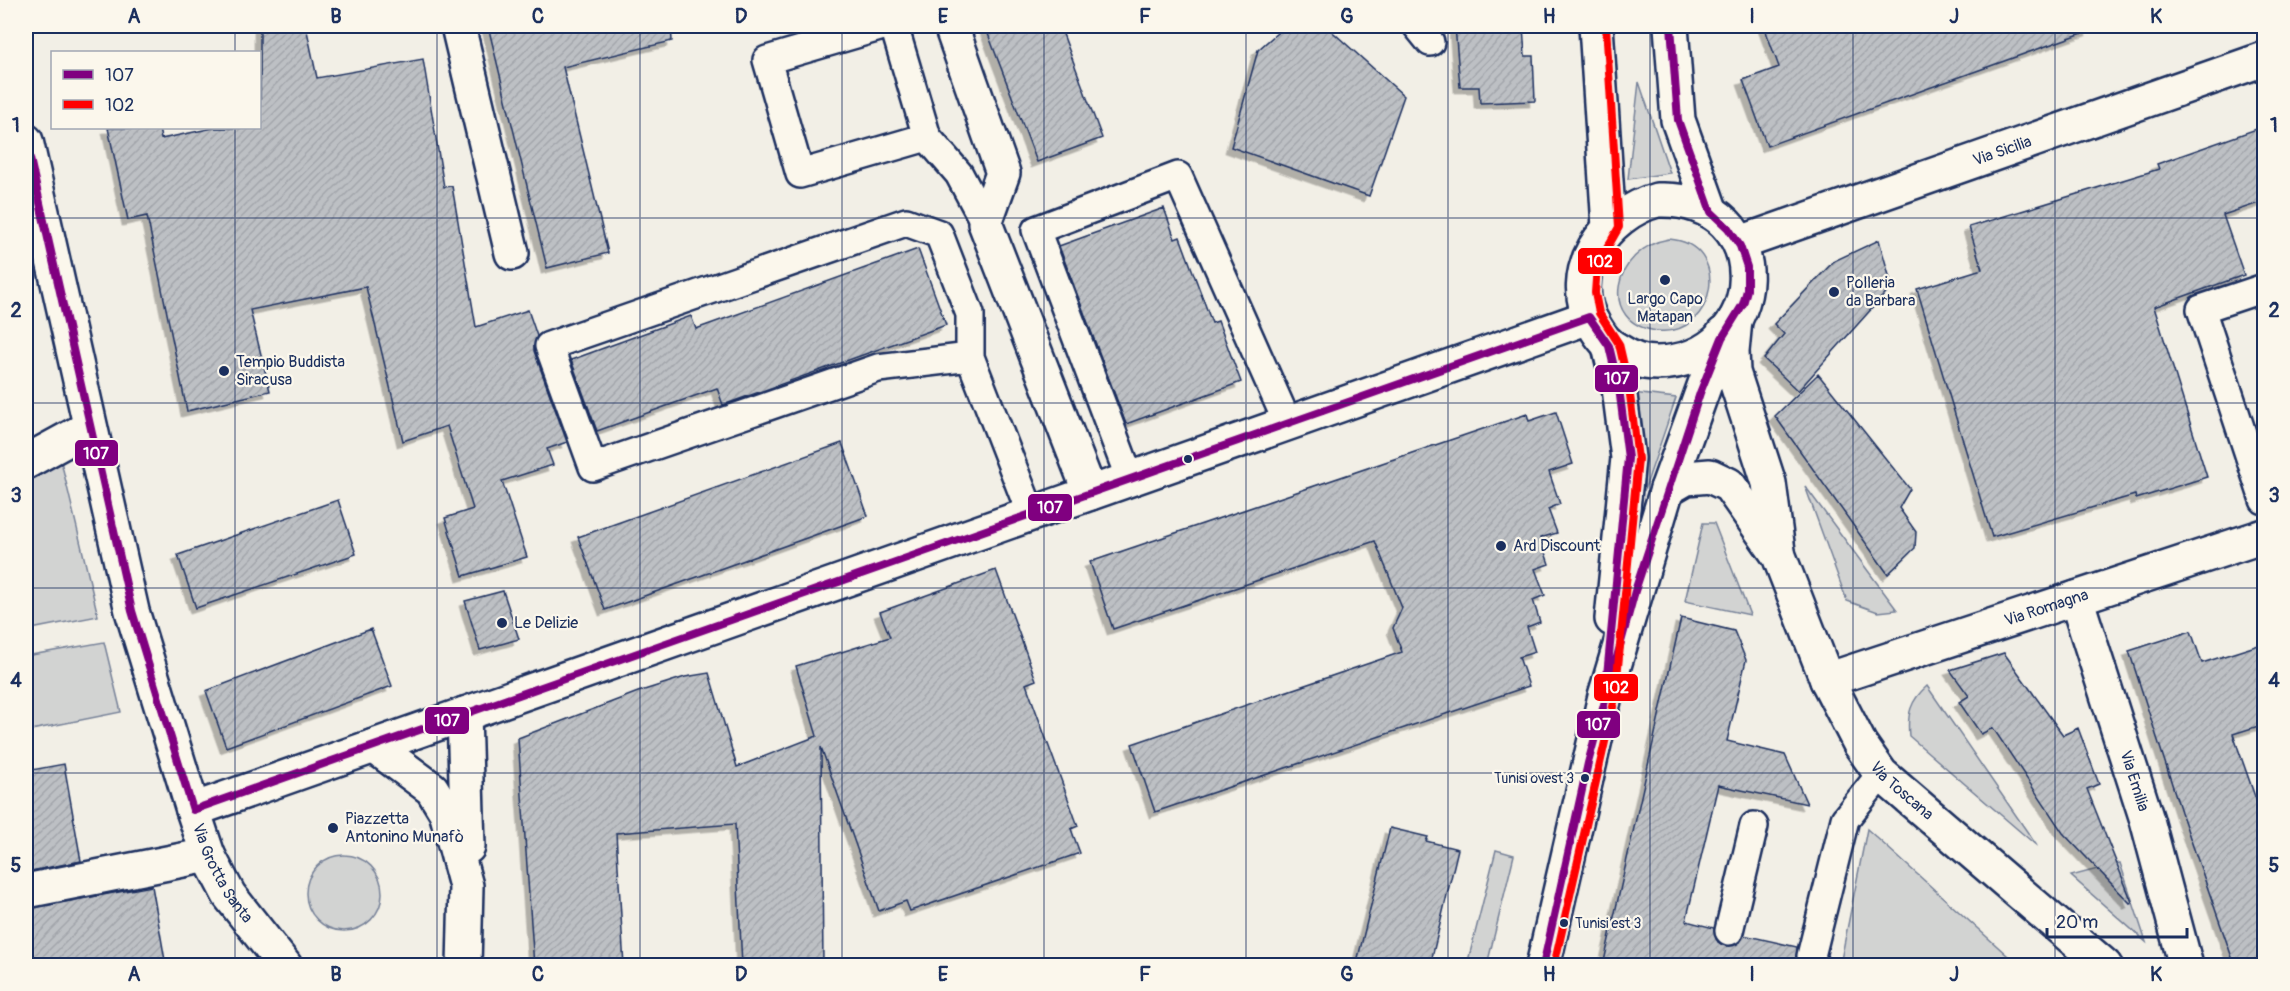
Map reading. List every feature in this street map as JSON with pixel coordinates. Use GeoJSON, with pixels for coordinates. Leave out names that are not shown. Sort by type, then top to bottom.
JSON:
{"type":"FeatureCollection","features":[{"type":"Feature","properties":{"kind":"street"},"geometry":{"type":"LineString","coordinates":[[458,26],[512,253]]}},
{"type":"Feature","properties":{"kind":"street"},"geometry":{"type":"LineString","coordinates":[[951,26],[1003,172],[985,223],[1090,493]]}},
{"type":"Feature","properties":{"kind":"street"},"geometry":{"type":"LineString","coordinates":[[1596,26],[1609,227]]}},
{"type":"Feature","properties":{"kind":"street"},"geometry":{"type":"LineString","coordinates":[[1671,26],[1678,120],[1711,212]]}},
{"type":"Feature","properties":{"kind":"street","name":"Via Sicilia"},"geometry":{"type":"LineString","coordinates":[[1740,243],[2265,59]]}},
{"type":"Feature","properties":{"kind":"street","name":"Via Grotta Santa"},"geometry":{"type":"LineString","coordinates":[[26,141],[132,611],[193,810],[208,855],[229,895],[285,966]]}},
{"type":"Feature","properties":{"kind":"street"},"geometry":{"type":"LineString","coordinates":[[1543,966],[1605,696],[1667,489],[1729,327],[1747,291],[1747,266],[1740,243],[1722,220],[1711,212],[1694,203],[1676,200],[1657,200],[1639,205],[1623,214],[1609,227],[1592,251],[1587,264],[1584,294],[1589,317],[1609,346],[1619,388],[1628,459],[1605,696]]}},
{"type":"Feature","properties":{"kind":"street"},"geometry":{"type":"LineString","coordinates":[[193,810],[1589,317]]}},
{"type":"Feature","properties":{"kind":"street"},"geometry":{"type":"LineString","coordinates":[[1609,346],[1638,362],[1671,362],[1700,353],[1729,327]]}},
{"type":"Feature","properties":{"kind":"street"},"geometry":{"type":"LineString","coordinates":[[1729,327],[1733,372],[1769,483],[1779,556]]}},
{"type":"Feature","properties":{"kind":"street"},"geometry":{"type":"LineString","coordinates":[[26,462],[90,427]]}},
{"type":"Feature","properties":{"kind":"street"},"geometry":{"type":"LineString","coordinates":[[1667,489],[1686,478],[1710,476],[1729,485],[1779,556]]}},
{"type":"Feature","properties":{"kind":"street","name":"Via Romagna"},"geometry":{"type":"LineString","coordinates":[[1827,680],[2265,536]]}},
{"type":"Feature","properties":{"kind":"street","name":"Via Toscana"},"geometry":{"type":"LineString","coordinates":[[1779,556],[1827,680],[1860,744],[1881,774],[2106,966]]}},
{"type":"Feature","properties":{"kind":"street","name":"Via Emilia"},"geometry":{"type":"LineString","coordinates":[[2076,598],[2147,820],[2186,966]]}},
{"type":"Feature","properties":{"kind":"street"},"geometry":{"type":"LineString","coordinates":[[464,714],[468,845],[464,966]]}},
{"type":"Feature","properties":{"kind":"street"},"geometry":{"type":"LineString","coordinates":[[374,746],[432,789],[446,812],[466,886],[480,948],[481,966]]}},
{"type":"Feature","properties":{"kind":"street"},"geometry":{"type":"LineString","coordinates":[[26,891],[208,855]]}},
{"type":"Feature","properties":{"kind":"lane"},"geometry":{"type":"LineString","coordinates":[[883,26],[767,60],[800,174],[927,137]]}},
{"type":"Feature","properties":{"kind":"lane"},"geometry":{"type":"LineString","coordinates":[[894,26],[927,137],[959,174],[985,223]]}},
{"type":"Feature","properties":{"kind":"lane"},"geometry":{"type":"LineString","coordinates":[[1130,479],[1036,230],[1178,176],[1288,424]]}},
{"type":"Feature","properties":{"kind":"lane"},"geometry":{"type":"LineString","coordinates":[[970,357],[878,368],[593,467],[549,346],[906,222],[939,234],[970,314],[970,357],[1031,514]]}},
{"type":"Feature","properties":{"kind":"lane"},"geometry":{"type":"LineString","coordinates":[[2265,288],[2201,309],[2265,500]]}},
{"type":"Feature","properties":{"kind":"lane"},"geometry":{"type":"LineString","coordinates":[[1815,966],[1811,956],[1845,819],[1881,774]]}},
{"type":"Feature","properties":{"kind":"lane"},"geometry":{"type":"LineString","coordinates":[[1729,932],[1754,826]]}},
{"type":"Feature","properties":{"kind":"shaded area"},"geometry":{"type":"Polygon","coordinates":[[[1639,82],[1670,173],[1628,179],[1639,82]]]}},
{"type":"Feature","properties":{"kind":"shaded area"},"geometry":{"type":"Polygon","coordinates":[[[1669,239],[1689,245],[1702,256],[1709,272],[1709,289],[1704,306],[1693,320],[1678,329],[1658,331],[1638,325],[1626,315],[1619,301],[1619,286],[1625,270],[1635,256],[1650,245],[1669,239]]]}},
{"type":"Feature","properties":{"kind":"shaded area"},"geometry":{"type":"Polygon","coordinates":[[[1632,393],[1676,398],[1644,491],[1646,458],[1632,393]]]}},
{"type":"Feature","properties":{"kind":"shaded area"},"geometry":{"type":"Polygon","coordinates":[[[60,457],[98,616],[26,630],[26,476],[60,457]]]}},
{"type":"Feature","properties":{"kind":"shaded area"},"geometry":{"type":"Polygon","coordinates":[[[1805,486],[1897,610],[1878,612],[1847,601],[1805,486]]]}},
{"type":"Feature","properties":{"kind":"shaded area"},"geometry":{"type":"Polygon","coordinates":[[[1703,523],[1714,523],[1750,615],[1685,601],[1703,523]]]}},
{"type":"Feature","properties":{"kind":"shaded area"},"geometry":{"type":"Polygon","coordinates":[[[104,642],[121,712],[26,731],[26,656],[104,642]]]}},
{"type":"Feature","properties":{"kind":"shaded area"},"geometry":{"type":"Polygon","coordinates":[[[1927,686],[2037,846],[1909,736],[1911,708],[1927,686]]]}},
{"type":"Feature","properties":{"kind":"shaded area"},"geometry":{"type":"Polygon","coordinates":[[[1867,829],[2018,965],[1840,965],[1867,829]]]}},
{"type":"Feature","properties":{"kind":"shaded area"},"geometry":{"type":"Polygon","coordinates":[[[1496,850],[1514,855],[1487,965],[1467,965],[1496,850]]]}},
{"type":"Feature","properties":{"kind":"shaded area"},"geometry":{"type":"Polygon","coordinates":[[[344,855],[359,858],[371,866],[379,878],[382,893],[379,908],[371,920],[359,928],[344,931],[329,928],[317,920],[309,908],[306,893],[309,878],[317,866],[329,858],[344,855]]]}},
{"type":"Feature","properties":{"kind":"shaded area"},"geometry":{"type":"Polygon","coordinates":[[[2120,863],[2146,942],[2071,876],[2120,863]]]}},
{"type":"Feature","properties":{"kind":"building"},"geometry":{"type":"Polygon","coordinates":[[[260,26],[306,26],[317,78],[423,59],[444,187],[452,186],[476,327],[528,310],[537,336],[534,351],[567,442],[547,449],[553,465],[502,481],[527,557],[463,576],[445,518],[473,509],[447,426],[403,441],[366,287],[250,310],[270,391],[187,411],[147,216],[128,220],[108,129],[159,129],[161,139],[208,129],[261,129],[260,26]]]}},
{"type":"Feature","properties":{"kind":"building"},"geometry":{"type":"Polygon","coordinates":[[[488,26],[671,26],[672,41],[563,67],[608,253],[547,268],[488,26]]]}},
{"type":"Feature","properties":{"kind":"building"},"geometry":{"type":"Polygon","coordinates":[[[985,26],[1060,26],[1102,138],[1037,162],[985,26]]]}},
{"type":"Feature","properties":{"kind":"building"},"geometry":{"type":"Polygon","coordinates":[[[1285,26],[1326,26],[1404,96],[1369,196],[1231,147],[1258,50],[1285,26]]]}},
{"type":"Feature","properties":{"kind":"building"},"geometry":{"type":"Polygon","coordinates":[[[1455,26],[1523,26],[1525,56],[1533,56],[1535,101],[1480,103],[1479,87],[1460,87],[1455,26]]]}},
{"type":"Feature","properties":{"kind":"building"},"geometry":{"type":"Polygon","coordinates":[[[1764,26],[2090,26],[2091,30],[1767,146],[1743,80],[1779,67],[1764,26]]]}},
{"type":"Feature","properties":{"kind":"building"},"geometry":{"type":"Polygon","coordinates":[[[2265,126],[2265,201],[2223,215],[2244,275],[2154,307],[2207,477],[2136,499],[2135,495],[1992,537],[1917,289],[1982,269],[1969,227],[2159,169],[2157,164],[2265,126]]]}},
{"type":"Feature","properties":{"kind":"building"},"geometry":{"type":"Polygon","coordinates":[[[1164,208],[1175,239],[1180,237],[1212,323],[1218,321],[1241,382],[1126,424],[1059,246],[1164,208]]]}},
{"type":"Feature","properties":{"kind":"building"},"geometry":{"type":"Polygon","coordinates":[[[1879,240],[1892,286],[1798,391],[1764,359],[1784,334],[1774,324],[1834,261],[1879,240]]]}},
{"type":"Feature","properties":{"kind":"building"},"geometry":{"type":"Polygon","coordinates":[[[918,249],[946,325],[723,405],[717,388],[597,431],[571,360],[691,316],[696,329],[918,249]]]}},
{"type":"Feature","properties":{"kind":"building"},"geometry":{"type":"Polygon","coordinates":[[[1818,374],[1910,489],[1899,508],[1916,532],[1915,548],[1888,574],[1775,416],[1818,374]]]}},
{"type":"Feature","properties":{"kind":"building"},"geometry":{"type":"Polygon","coordinates":[[[1556,412],[1573,464],[1549,472],[1560,504],[1548,509],[1557,533],[1540,538],[1549,564],[1535,569],[1545,595],[1533,600],[1540,622],[1527,627],[1535,652],[1519,657],[1529,686],[1155,812],[1132,744],[1402,652],[1393,628],[1402,608],[1375,541],[1113,629],[1090,562],[1527,414],[1529,421],[1556,412]]]}},
{"type":"Feature","properties":{"kind":"building"},"geometry":{"type":"Polygon","coordinates":[[[842,443],[868,516],[605,610],[578,537],[842,443]]]}},
{"type":"Feature","properties":{"kind":"building"},"geometry":{"type":"Polygon","coordinates":[[[338,500],[356,554],[196,608],[178,555],[338,500]]]}},
{"type":"Feature","properties":{"kind":"building"},"geometry":{"type":"Polygon","coordinates":[[[996,570],[1036,680],[1026,684],[1078,826],[1071,829],[1080,853],[910,911],[906,901],[879,911],[821,747],[823,966],[742,966],[735,824],[616,833],[624,966],[534,966],[518,738],[638,692],[685,677],[709,673],[737,767],[817,736],[796,666],[890,637],[880,612],[996,570]]]}},
{"type":"Feature","properties":{"kind":"building"},"geometry":{"type":"Polygon","coordinates":[[[503,591],[519,639],[480,650],[465,601],[503,591]]]}},
{"type":"Feature","properties":{"kind":"building"},"geometry":{"type":"Polygon","coordinates":[[[1681,618],[1734,631],[1746,660],[1727,741],[1785,755],[1807,804],[1718,785],[1686,921],[1714,928],[1718,942],[1726,946],[1740,942],[1744,935],[1797,947],[1798,966],[1603,966],[1681,618]]]}},
{"type":"Feature","properties":{"kind":"building"},"geometry":{"type":"Polygon","coordinates":[[[371,629],[392,686],[226,747],[206,691],[371,629]]]}},
{"type":"Feature","properties":{"kind":"building"},"geometry":{"type":"Polygon","coordinates":[[[2191,631],[2202,663],[2265,643],[2265,724],[2233,734],[2265,825],[2265,966],[2235,966],[2181,812],[2129,651],[2191,631]]]}},
{"type":"Feature","properties":{"kind":"building"},"geometry":{"type":"Polygon","coordinates":[[[2004,653],[2063,735],[2078,728],[2099,784],[2087,789],[2132,902],[2130,903],[2063,833],[1993,728],[1981,734],[1959,702],[1969,696],[1950,670],[2004,653]]]}},
{"type":"Feature","properties":{"kind":"building"},"geometry":{"type":"Polygon","coordinates":[[[64,764],[81,861],[26,872],[26,771],[64,764]]]}},
{"type":"Feature","properties":{"kind":"building"},"geometry":{"type":"Polygon","coordinates":[[[1390,828],[1428,837],[1426,841],[1458,849],[1430,966],[1356,966],[1390,828]]]}},
{"type":"Feature","properties":{"kind":"building"},"geometry":{"type":"Polygon","coordinates":[[[152,886],[166,966],[26,966],[26,909],[152,886]]]}},
{"type":"Feature","properties":{"kind":"transit line","name":"102"},"geometry":{"type":"LineString","coordinates":[[1554,966],[1615,698],[1638,459],[1629,387],[1619,344],[1599,313],[1595,293],[1597,266],[1619,227],[1606,26]]}},
{"type":"Feature","properties":{"kind":"transit line","name":"107"},"geometry":{"type":"LineString","coordinates":[[1543,966],[1588,763],[1635,591],[1700,393],[1722,338],[1743,304],[1747,290],[1747,267],[1740,246],[1728,228],[1711,212],[1678,120],[1671,26]]}},
{"type":"Feature","properties":{"kind":"transit line","name":"107"},"geometry":{"type":"LineString","coordinates":[[26,141],[132,611],[193,810],[1589,317],[1609,346],[1619,388],[1628,458],[1605,696]]}},
{"type":"Feature","properties":{"kind":"place","name":"Largo Capo Matapan"},"geometry":{"type":"Point","coordinates":[1665,280]}},
{"type":"Feature","properties":{"kind":"place","name":"Polleria da Barbara"},"geometry":{"type":"Point","coordinates":[1834,292]}},
{"type":"Feature","properties":{"kind":"place","name":"Tempio Buddista Siracusa"},"geometry":{"type":"Point","coordinates":[224,371]}},
{"type":"Feature","properties":{"kind":"place","name":"Ard Discount"},"geometry":{"type":"Point","coordinates":[1501,546]}},
{"type":"Feature","properties":{"kind":"place","name":"Le Delizie"},"geometry":{"type":"Point","coordinates":[502,623]}},
{"type":"Feature","properties":{"kind":"place","name":"Tunisi ovest 3"},"geometry":{"type":"Point","coordinates":[1585,778]}},
{"type":"Feature","properties":{"kind":"place","name":"Piazzetta Antonino Munafò"},"geometry":{"type":"Point","coordinates":[333,828]}},
{"type":"Feature","properties":{"kind":"place","name":"Tunisi est 3"},"geometry":{"type":"Point","coordinates":[1564,923]}}]}
